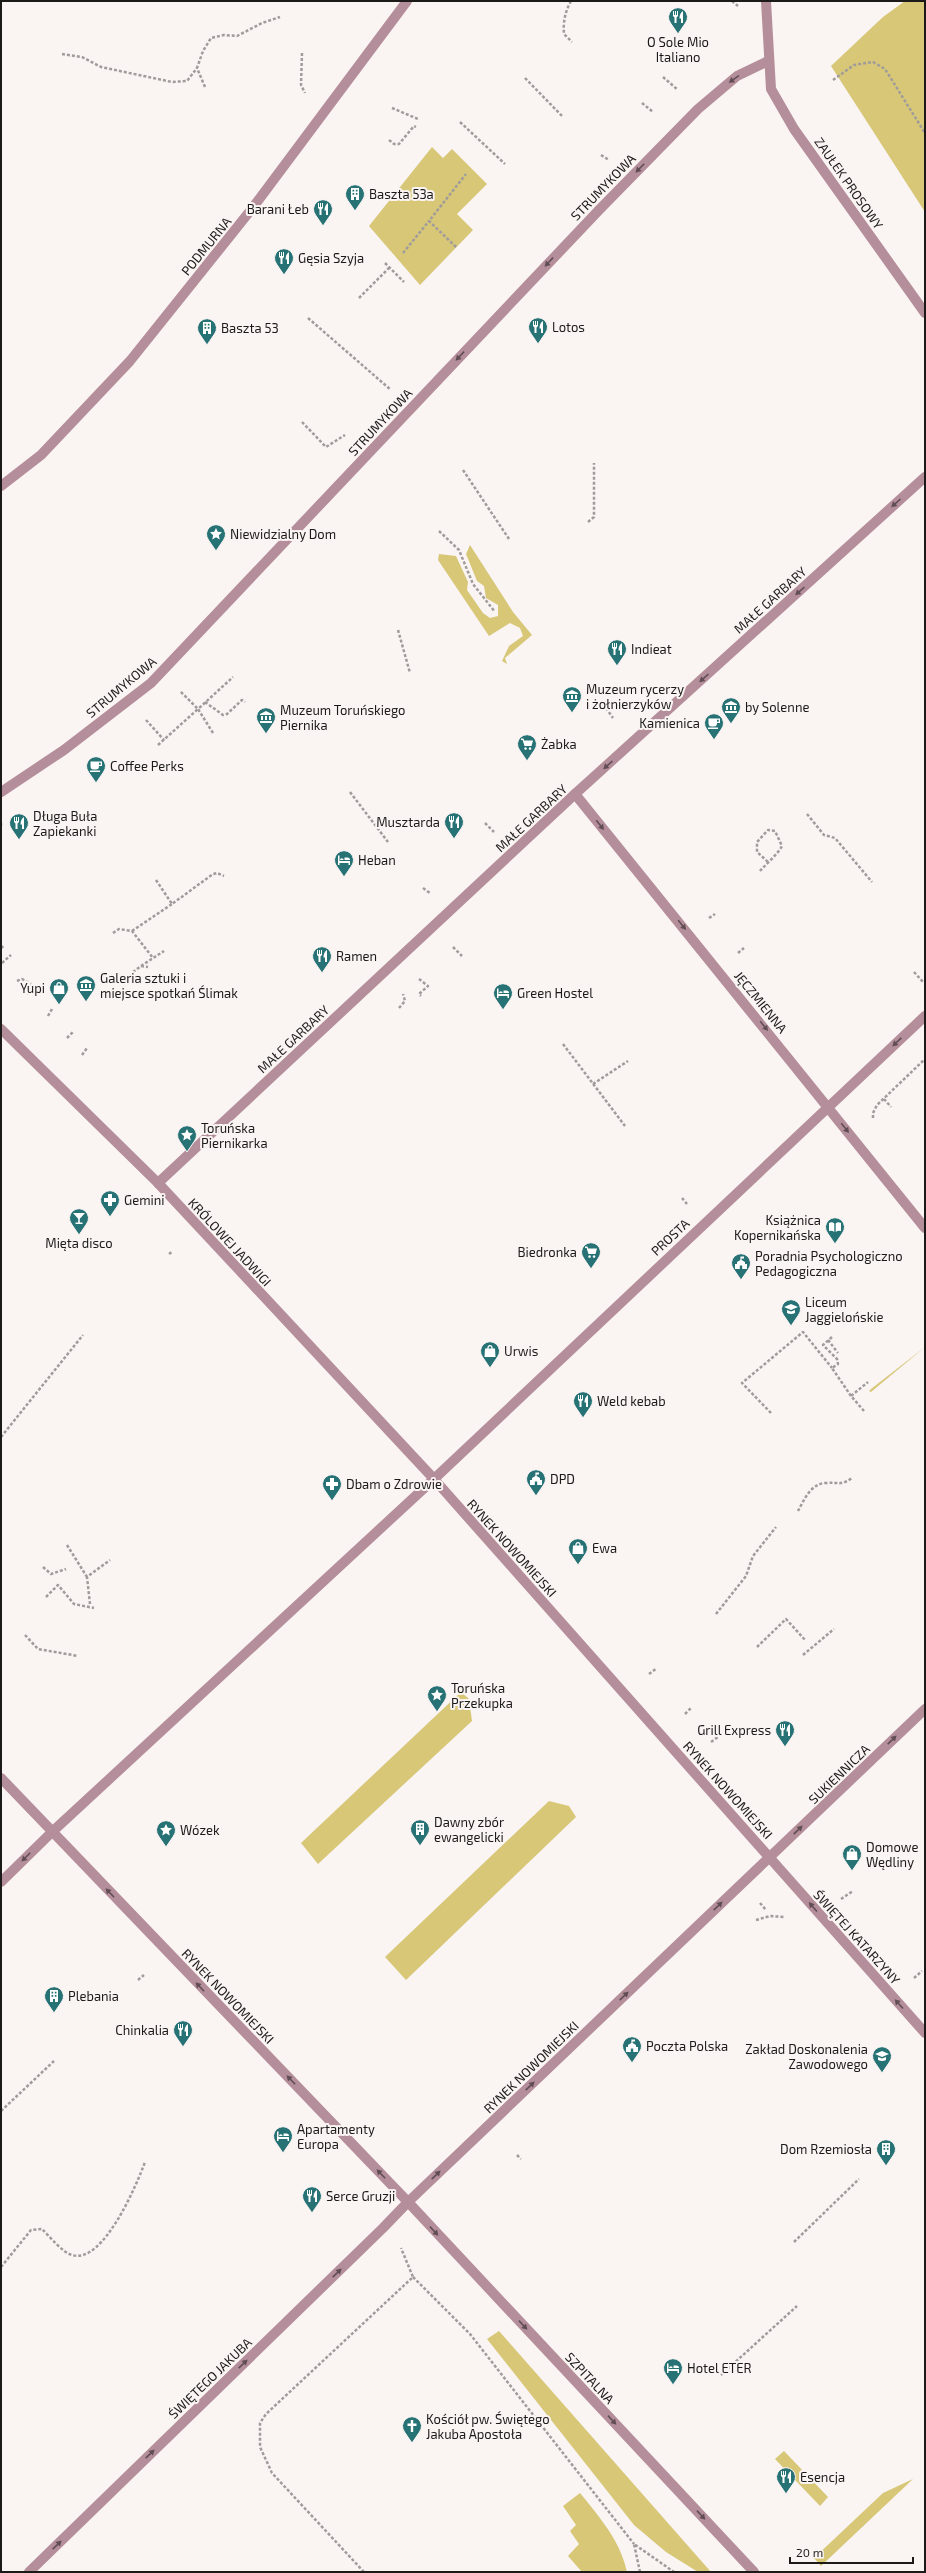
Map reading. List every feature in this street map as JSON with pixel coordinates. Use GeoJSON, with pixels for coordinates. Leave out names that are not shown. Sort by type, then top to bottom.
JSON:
{"type":"FeatureCollection","features":[{"type":"Feature","properties":{"kind":"street","name":"PODMURNA"},"geometry":{"type":"LineString","coordinates":[[1,486],[41,455],[130,361],[254,206],[407,1]]}},
{"type":"Feature","properties":{"kind":"street","name":"ZAUŁEK PROSOWY"},"geometry":{"type":"LineString","coordinates":[[766,1],[768,61],[772,89],[794,129],[925,313]]}},
{"type":"Feature","properties":{"kind":"street","name":"STRUMYKOWA"},"geometry":{"type":"LineString","coordinates":[[1,792],[64,750],[151,683],[593,215],[702,105],[737,76],[768,61]]}},
{"type":"Feature","properties":{"kind":"street","name":"MAŁE GARBARY"},"geometry":{"type":"LineString","coordinates":[[158,1183],[575,794],[925,477]]}},
{"type":"Feature","properties":{"kind":"street","name":"JĘCZMIENNA"},"geometry":{"type":"LineString","coordinates":[[575,794],[829,1106],[925,1228]]}},
{"type":"Feature","properties":{"kind":"street","name":"PROSTA"},"geometry":{"type":"LineString","coordinates":[[434,1479],[925,1016]]}},
{"type":"Feature","properties":{"kind":"street","name":"KRÓLOWEJ JADWIGI"},"geometry":{"type":"LineString","coordinates":[[1,1029],[158,1183],[434,1479]]}},
{"type":"Feature","properties":{"kind":"street"},"geometry":{"type":"LineString","coordinates":[[1,1882],[52,1832],[434,1479]]}},
{"type":"Feature","properties":{"kind":"street","name":"RYNEK NOWOMIEJSKI"},"geometry":{"type":"LineString","coordinates":[[1,1778],[408,2202],[770,1857],[434,1479]]}},
{"type":"Feature","properties":{"kind":"street","name":"SUKIENNICZA"},"geometry":{"type":"LineString","coordinates":[[770,1857],[925,1709]]}},
{"type":"Feature","properties":{"kind":"street","name":"ŚWIĘTEJ KATARZYNY"},"geometry":{"type":"LineString","coordinates":[[770,1857],[925,2033]]}},
{"type":"Feature","properties":{"kind":"street","name":"ŚWIĘTEGO JAKUBA"},"geometry":{"type":"LineString","coordinates":[[29,2572],[408,2202]]}},
{"type":"Feature","properties":{"kind":"street","name":"SZPITALNA"},"geometry":{"type":"LineString","coordinates":[[408,2202],[754,2572]]}},
{"type":"Feature","properties":{"kind":"path"},"geometry":{"type":"LineString","coordinates":[[571,1],[564,19],[564,34],[572,42]]}},
{"type":"Feature","properties":{"kind":"path"},"geometry":{"type":"LineString","coordinates":[[732,1],[741,8]]}},
{"type":"Feature","properties":{"kind":"path"},"geometry":{"type":"LineString","coordinates":[[62,54],[82,57],[101,67],[172,82],[187,81],[197,68],[203,51],[211,38],[224,35],[237,36],[262,23],[280,17]]}},
{"type":"Feature","properties":{"kind":"path"},"geometry":{"type":"LineString","coordinates":[[302,53],[301,85],[307,97]]}},
{"type":"Feature","properties":{"kind":"path"},"geometry":{"type":"LineString","coordinates":[[833,80],[854,65],[873,62],[885,69],[925,133]]}},
{"type":"Feature","properties":{"kind":"path"},"geometry":{"type":"LineString","coordinates":[[197,68],[205,87]]}},
{"type":"Feature","properties":{"kind":"path"},"geometry":{"type":"LineString","coordinates":[[525,78],[562,116]]}},
{"type":"Feature","properties":{"kind":"path"},"geometry":{"type":"LineString","coordinates":[[642,103],[653,112]]}},
{"type":"Feature","properties":{"kind":"path"},"geometry":{"type":"LineString","coordinates":[[392,108],[418,119]]}},
{"type":"Feature","properties":{"kind":"path"},"geometry":{"type":"LineString","coordinates":[[460,122],[505,164]]}},
{"type":"Feature","properties":{"kind":"path"},"geometry":{"type":"LineString","coordinates":[[389,140],[394,144],[399,144],[414,126],[416,127]]}},
{"type":"Feature","properties":{"kind":"path"},"geometry":{"type":"LineString","coordinates":[[601,155],[612,162]]}},
{"type":"Feature","properties":{"kind":"path"},"geometry":{"type":"LineString","coordinates":[[403,253],[466,174]]}},
{"type":"Feature","properties":{"kind":"path"},"geometry":{"type":"LineString","coordinates":[[429,221],[456,247]]}},
{"type":"Feature","properties":{"kind":"path"},"geometry":{"type":"LineString","coordinates":[[385,263],[404,282]]}},
{"type":"Feature","properties":{"kind":"path"},"geometry":{"type":"LineString","coordinates":[[359,298],[390,267]]}},
{"type":"Feature","properties":{"kind":"path"},"geometry":{"type":"LineString","coordinates":[[308,318],[393,392]]}},
{"type":"Feature","properties":{"kind":"path"},"geometry":{"type":"LineString","coordinates":[[302,422],[326,447],[345,435]]}},
{"type":"Feature","properties":{"kind":"path"},"geometry":{"type":"LineString","coordinates":[[588,522],[594,517],[594,463]]}},
{"type":"Feature","properties":{"kind":"path"},"geometry":{"type":"LineString","coordinates":[[463,470],[509,539]]}},
{"type":"Feature","properties":{"kind":"path"},"geometry":{"type":"LineString","coordinates":[[439,531],[459,550],[473,584],[495,612]]}},
{"type":"Feature","properties":{"kind":"path"},"geometry":{"type":"LineString","coordinates":[[398,630],[410,673]]}},
{"type":"Feature","properties":{"kind":"path"},"geometry":{"type":"LineString","coordinates":[[158,745],[234,677]]}},
{"type":"Feature","properties":{"kind":"path"},"geometry":{"type":"LineString","coordinates":[[176,688],[198,710],[213,733]]}},
{"type":"Feature","properties":{"kind":"path"},"geometry":{"type":"LineString","coordinates":[[205,702],[223,715],[227,714],[242,700],[246,702]]}},
{"type":"Feature","properties":{"kind":"path"},"geometry":{"type":"LineString","coordinates":[[606,708],[613,718]]}},
{"type":"Feature","properties":{"kind":"path"},"geometry":{"type":"LineString","coordinates":[[142,716],[164,740]]}},
{"type":"Feature","properties":{"kind":"path"},"geometry":{"type":"LineString","coordinates":[[350,792],[388,842]]}},
{"type":"Feature","properties":{"kind":"path"},"geometry":{"type":"LineString","coordinates":[[807,814],[824,834],[835,838],[872,882]]}},
{"type":"Feature","properties":{"kind":"path"},"geometry":{"type":"LineString","coordinates":[[485,823],[494,832]]}},
{"type":"Feature","properties":{"kind":"path"},"geometry":{"type":"LineString","coordinates":[[760,871],[768,862],[782,846],[775,831],[768,830],[757,842],[757,852],[768,862]]}},
{"type":"Feature","properties":{"kind":"path"},"geometry":{"type":"LineString","coordinates":[[113,933],[119,929],[132,931],[213,874],[217,873],[224,876]]}},
{"type":"Feature","properties":{"kind":"path"},"geometry":{"type":"LineString","coordinates":[[156,880],[172,904]]}},
{"type":"Feature","properties":{"kind":"path"},"geometry":{"type":"LineString","coordinates":[[423,888],[430,893]]}},
{"type":"Feature","properties":{"kind":"path"},"geometry":{"type":"LineString","coordinates":[[132,931],[153,958]]}},
{"type":"Feature","properties":{"kind":"path"},"geometry":{"type":"LineString","coordinates":[[1,948],[5,945]]}},
{"type":"Feature","properties":{"kind":"path"},"geometry":{"type":"LineString","coordinates":[[453,947],[462,956]]}},
{"type":"Feature","properties":{"kind":"path"},"geometry":{"type":"LineString","coordinates":[[133,972],[164,951]]}},
{"type":"Feature","properties":{"kind":"path"},"geometry":{"type":"LineString","coordinates":[[2,963],[11,955]]}},
{"type":"Feature","properties":{"kind":"path"},"geometry":{"type":"LineString","coordinates":[[141,966],[148,967]]}},
{"type":"Feature","properties":{"kind":"path"},"geometry":{"type":"LineString","coordinates":[[914,972],[922,982]]}},
{"type":"Feature","properties":{"kind":"path"},"geometry":{"type":"LineString","coordinates":[[17,981],[22,979],[31,984]]}},
{"type":"Feature","properties":{"kind":"path"},"geometry":{"type":"LineString","coordinates":[[419,979],[428,986],[419,994],[421,996]]}},
{"type":"Feature","properties":{"kind":"path"},"geometry":{"type":"LineString","coordinates":[[27,994],[34,988]]}},
{"type":"Feature","properties":{"kind":"path"},"geometry":{"type":"LineString","coordinates":[[399,1008],[405,1001],[403,994]]}},
{"type":"Feature","properties":{"kind":"path"},"geometry":{"type":"LineString","coordinates":[[48,1016],[52,1009]]}},
{"type":"Feature","properties":{"kind":"path"},"geometry":{"type":"LineString","coordinates":[[67,1038],[73,1032]]}},
{"type":"Feature","properties":{"kind":"path"},"geometry":{"type":"LineString","coordinates":[[564,1044],[625,1126]]}},
{"type":"Feature","properties":{"kind":"path"},"geometry":{"type":"LineString","coordinates":[[82,1055],[87,1048]]}},
{"type":"Feature","properties":{"kind":"path"},"geometry":{"type":"LineString","coordinates":[[875,1121],[873,1113],[884,1099],[925,1059]]}},
{"type":"Feature","properties":{"kind":"path"},"geometry":{"type":"LineString","coordinates":[[593,1084],[628,1061]]}},
{"type":"Feature","properties":{"kind":"path"},"geometry":{"type":"LineString","coordinates":[[884,1099],[891,1107]]}},
{"type":"Feature","properties":{"kind":"path"},"geometry":{"type":"LineString","coordinates":[[169,1254],[173,1250]]}},
{"type":"Feature","properties":{"kind":"path"},"geometry":{"type":"LineString","coordinates":[[771,1413],[742,1383],[803,1332],[864,1411]]}},
{"type":"Feature","properties":{"kind":"path"},"geometry":{"type":"LineString","coordinates":[[1,1437],[83,1335]]}},
{"type":"Feature","properties":{"kind":"path"},"geometry":{"type":"LineString","coordinates":[[832,1337],[823,1345],[837,1362],[832,1368]]}},
{"type":"Feature","properties":{"kind":"path"},"geometry":{"type":"LineString","coordinates":[[828,1340],[838,1353]]}},
{"type":"Feature","properties":{"kind":"path"},"geometry":{"type":"LineString","coordinates":[[851,1396],[868,1382]]}},
{"type":"Feature","properties":{"kind":"path"},"geometry":{"type":"LineString","coordinates":[[798,1511],[806,1496],[815,1487],[824,1482],[841,1485],[852,1478]]}},
{"type":"Feature","properties":{"kind":"path"},"geometry":{"type":"LineString","coordinates":[[716,1614],[746,1576],[753,1556],[776,1527]]}},
{"type":"Feature","properties":{"kind":"path"},"geometry":{"type":"LineString","coordinates":[[67,1545],[87,1577],[90,1604]]}},
{"type":"Feature","properties":{"kind":"path"},"geometry":{"type":"LineString","coordinates":[[87,1577],[110,1560]]}},
{"type":"Feature","properties":{"kind":"path"},"geometry":{"type":"LineString","coordinates":[[43,1567],[51,1574],[66,1569]]}},
{"type":"Feature","properties":{"kind":"path"},"geometry":{"type":"LineString","coordinates":[[46,1597],[58,1585],[74,1604],[94,1608]]}},
{"type":"Feature","properties":{"kind":"path"},"geometry":{"type":"LineString","coordinates":[[757,1647],[786,1619],[806,1641]]}},
{"type":"Feature","properties":{"kind":"path"},"geometry":{"type":"LineString","coordinates":[[803,1655],[834,1629]]}},
{"type":"Feature","properties":{"kind":"path"},"geometry":{"type":"LineString","coordinates":[[25,1635],[38,1649],[78,1656]]}},
{"type":"Feature","properties":{"kind":"path"},"geometry":{"type":"LineString","coordinates":[[649,1674],[657,1668]]}},
{"type":"Feature","properties":{"kind":"path"},"geometry":{"type":"LineString","coordinates":[[685,1714],[692,1707]]}},
{"type":"Feature","properties":{"kind":"path"},"geometry":{"type":"LineString","coordinates":[[711,1742],[718,1737]]}},
{"type":"Feature","properties":{"kind":"path"},"geometry":{"type":"LineString","coordinates":[[840,1900],[853,1891]]}},
{"type":"Feature","properties":{"kind":"path"},"geometry":{"type":"LineString","coordinates":[[756,1920],[770,1916],[784,1917]]}},
{"type":"Feature","properties":{"kind":"path"},"geometry":{"type":"LineString","coordinates":[[912,1979],[922,1971]]}},
{"type":"Feature","properties":{"kind":"path"},"geometry":{"type":"LineString","coordinates":[[138,1980],[144,1975]]}},
{"type":"Feature","properties":{"kind":"path"},"geometry":{"type":"LineString","coordinates":[[1,2111],[54,2061]]}},
{"type":"Feature","properties":{"kind":"path"},"geometry":{"type":"LineString","coordinates":[[517,2156],[521,2159]]}},
{"type":"Feature","properties":{"kind":"path"},"geometry":{"type":"LineString","coordinates":[[1,2267],[31,2230],[36,2228],[42,2229],[71,2255],[79,2256],[91,2252],[120,2217],[132,2197],[145,2162]]}},
{"type":"Feature","properties":{"kind":"path"},"geometry":{"type":"LineString","coordinates":[[794,2242],[859,2179]]}},
{"type":"Feature","properties":{"kind":"path"},"geometry":{"type":"LineString","coordinates":[[399,2244],[413,2276],[470,2334],[634,2544],[674,2572]]}},
{"type":"Feature","properties":{"kind":"path"},"geometry":{"type":"LineString","coordinates":[[364,2572],[272,2473],[260,2447],[260,2423],[266,2414],[413,2276]]}},
{"type":"Feature","properties":{"kind":"path"},"geometry":{"type":"LineString","coordinates":[[721,2375],[797,2306]]}},
{"type":"Feature","properties":{"kind":"path"},"geometry":{"type":"LineString","coordinates":[[634,2544],[640,2572]]}},
{"type":"Feature","properties":{"kind":"shaded area"},"geometry":{"type":"Polygon","coordinates":[[[905,1],[925,1],[925,212],[831,66],[883,17],[905,1]]]}},
{"type":"Feature","properties":{"kind":"shaded area"},"geometry":{"type":"Polygon","coordinates":[[[432,147],[443,158],[452,149],[487,184],[457,214],[473,230],[420,285],[369,226],[432,147]]]}},
{"type":"Feature","properties":{"kind":"shaded area"},"geometry":{"type":"Polygon","coordinates":[[[470,545],[513,612],[532,635],[505,658],[507,664],[502,661],[509,646],[523,636],[520,628],[510,623],[489,636],[438,560],[439,554],[456,556],[468,582],[467,590],[483,613],[490,618],[498,616],[498,605],[486,598],[484,586],[477,581],[466,554],[470,545]]]}},
{"type":"Feature","properties":{"kind":"shaded area"},"geometry":{"type":"Polygon","coordinates":[[[925,1347],[871,1392],[869,1391],[871,1389],[925,1347]]]}},
{"type":"Feature","properties":{"kind":"shaded area"},"geometry":{"type":"Polygon","coordinates":[[[461,1692],[469,1699],[472,1721],[318,1864],[301,1843],[461,1692]]]}},
{"type":"Feature","properties":{"kind":"shaded area"},"geometry":{"type":"Polygon","coordinates":[[[549,1801],[569,1806],[576,1817],[406,1980],[385,1957],[549,1801]]]}},
{"type":"Feature","properties":{"kind":"shaded area"},"geometry":{"type":"Polygon","coordinates":[[[499,2331],[711,2572],[698,2572],[666,2552],[634,2525],[487,2339],[499,2331]]]}},
{"type":"Feature","properties":{"kind":"shaded area"},"geometry":{"type":"Polygon","coordinates":[[[784,2451],[828,2497],[820,2506],[775,2459],[784,2451]]]}},
{"type":"Feature","properties":{"kind":"shaded area"},"geometry":{"type":"Polygon","coordinates":[[[913,2479],[821,2566],[814,2558],[883,2493],[913,2479]]]}},
{"type":"Feature","properties":{"kind":"shaded area"},"geometry":{"type":"Polygon","coordinates":[[[580,2493],[602,2521],[620,2550],[627,2572],[582,2572],[568,2556],[579,2544],[570,2531],[576,2525],[563,2506],[580,2493]]]}},
{"type":"Feature","properties":{"kind":"place","name":"O Sole Mio Italiano"},"geometry":{"type":"Point","coordinates":[678,34]}},
{"type":"Feature","properties":{"kind":"place","name":"Baszta 53a"},"geometry":{"type":"Point","coordinates":[355,211]}},
{"type":"Feature","properties":{"kind":"place","name":"Barani Łeb"},"geometry":{"type":"Point","coordinates":[323,226]}},
{"type":"Feature","properties":{"kind":"place","name":"Gęsia Szyja"},"geometry":{"type":"Point","coordinates":[284,275]}},
{"type":"Feature","properties":{"kind":"place","name":"Lotos"},"geometry":{"type":"Point","coordinates":[538,344]}},
{"type":"Feature","properties":{"kind":"place","name":"Baszta 53"},"geometry":{"type":"Point","coordinates":[207,345]}},
{"type":"Feature","properties":{"kind":"place","name":"Niewidzialny Dom"},"geometry":{"type":"Point","coordinates":[216,551]}},
{"type":"Feature","properties":{"kind":"place","name":"Indieat"},"geometry":{"type":"Point","coordinates":[617,666]}},
{"type":"Feature","properties":{"kind":"place","name":"Muzeum rycerzy i żołnierzyków"},"geometry":{"type":"Point","coordinates":[572,713]}},
{"type":"Feature","properties":{"kind":"place","name":"by Solenne"},"geometry":{"type":"Point","coordinates":[731,724]}},
{"type":"Feature","properties":{"kind":"place","name":"Muzeum Toruńskiego Piernika"},"geometry":{"type":"Point","coordinates":[266,734]}},
{"type":"Feature","properties":{"kind":"place","name":"Kamienica"},"geometry":{"type":"Point","coordinates":[714,740]}},
{"type":"Feature","properties":{"kind":"place","name":"Żabka"},"geometry":{"type":"Point","coordinates":[527,761]}},
{"type":"Feature","properties":{"kind":"place","name":"Coffee Perks"},"geometry":{"type":"Point","coordinates":[96,783]}},
{"type":"Feature","properties":{"kind":"place","name":"Musztarda"},"geometry":{"type":"Point","coordinates":[454,839]}},
{"type":"Feature","properties":{"kind":"place","name":"Długa Buła Zapiekanki"},"geometry":{"type":"Point","coordinates":[19,840]}},
{"type":"Feature","properties":{"kind":"place","name":"Heban"},"geometry":{"type":"Point","coordinates":[344,877]}},
{"type":"Feature","properties":{"kind":"place","name":"Ramen"},"geometry":{"type":"Point","coordinates":[322,973]}},
{"type":"Feature","properties":{"kind":"place","name":"Galeria sztuki i miejsce spotkań Ślimak"},"geometry":{"type":"Point","coordinates":[86,1002]}},
{"type":"Feature","properties":{"kind":"place","name":"Yupi"},"geometry":{"type":"Point","coordinates":[59,1005]}},
{"type":"Feature","properties":{"kind":"place","name":"Green Hostel"},"geometry":{"type":"Point","coordinates":[503,1010]}},
{"type":"Feature","properties":{"kind":"place","name":"Toruńska Piernikarka"},"geometry":{"type":"Point","coordinates":[187,1152]}},
{"type":"Feature","properties":{"kind":"place","name":"Gemini"},"geometry":{"type":"Point","coordinates":[110,1217]}},
{"type":"Feature","properties":{"kind":"place","name":"Mięta disco"},"geometry":{"type":"Point","coordinates":[79,1235]}},
{"type":"Feature","properties":{"kind":"place","name":"Książnica Kopernikańska"},"geometry":{"type":"Point","coordinates":[835,1244]}},
{"type":"Feature","properties":{"kind":"place","name":"Biedronka"},"geometry":{"type":"Point","coordinates":[591,1269]}},
{"type":"Feature","properties":{"kind":"place","name":"Poradnia Psychologiczno Pedagogiczna"},"geometry":{"type":"Point","coordinates":[741,1280]}},
{"type":"Feature","properties":{"kind":"place","name":"Liceum Jaggielońskie"},"geometry":{"type":"Point","coordinates":[791,1326]}},
{"type":"Feature","properties":{"kind":"place","name":"Urwis"},"geometry":{"type":"Point","coordinates":[490,1368]}},
{"type":"Feature","properties":{"kind":"place","name":"Weld kebab"},"geometry":{"type":"Point","coordinates":[583,1418]}},
{"type":"Feature","properties":{"kind":"place","name":"DPD"},"geometry":{"type":"Point","coordinates":[536,1496]}},
{"type":"Feature","properties":{"kind":"place","name":"Dbam o Zdrowie"},"geometry":{"type":"Point","coordinates":[332,1501]}},
{"type":"Feature","properties":{"kind":"place","name":"Ewa"},"geometry":{"type":"Point","coordinates":[578,1565]}},
{"type":"Feature","properties":{"kind":"place","name":"Toruńska Przekupka"},"geometry":{"type":"Point","coordinates":[437,1712]}},
{"type":"Feature","properties":{"kind":"place","name":"Grill Express"},"geometry":{"type":"Point","coordinates":[785,1747]}},
{"type":"Feature","properties":{"kind":"place","name":"Dawny zbór ewangelicki"},"geometry":{"type":"Point","coordinates":[420,1846]}},
{"type":"Feature","properties":{"kind":"place","name":"Wózek"},"geometry":{"type":"Point","coordinates":[166,1847]}},
{"type":"Feature","properties":{"kind":"place","name":"Domowe Wędliny"},"geometry":{"type":"Point","coordinates":[852,1871]}},
{"type":"Feature","properties":{"kind":"place","name":"Plebania"},"geometry":{"type":"Point","coordinates":[54,2013]}},
{"type":"Feature","properties":{"kind":"place","name":"Chinkalia"},"geometry":{"type":"Point","coordinates":[183,2047]}},
{"type":"Feature","properties":{"kind":"place","name":"Poczta Polska"},"geometry":{"type":"Point","coordinates":[632,2063]}},
{"type":"Feature","properties":{"kind":"place","name":"Zakład Doskonalenia Zawodowego"},"geometry":{"type":"Point","coordinates":[882,2073]}},
{"type":"Feature","properties":{"kind":"place","name":"Apartamenty Europa"},"geometry":{"type":"Point","coordinates":[283,2153]}},
{"type":"Feature","properties":{"kind":"place","name":"Dom Rzemiosła"},"geometry":{"type":"Point","coordinates":[886,2166]}},
{"type":"Feature","properties":{"kind":"place","name":"Serce Gruzji"},"geometry":{"type":"Point","coordinates":[312,2213]}},
{"type":"Feature","properties":{"kind":"place","name":"Hotel ETER"},"geometry":{"type":"Point","coordinates":[673,2385]}},
{"type":"Feature","properties":{"kind":"place","name":"Kościół pw. Świętego Jakuba Apostoła"},"geometry":{"type":"Point","coordinates":[412,2443]}},
{"type":"Feature","properties":{"kind":"place","name":"Esencja"},"geometry":{"type":"Point","coordinates":[786,2494]}}]}
